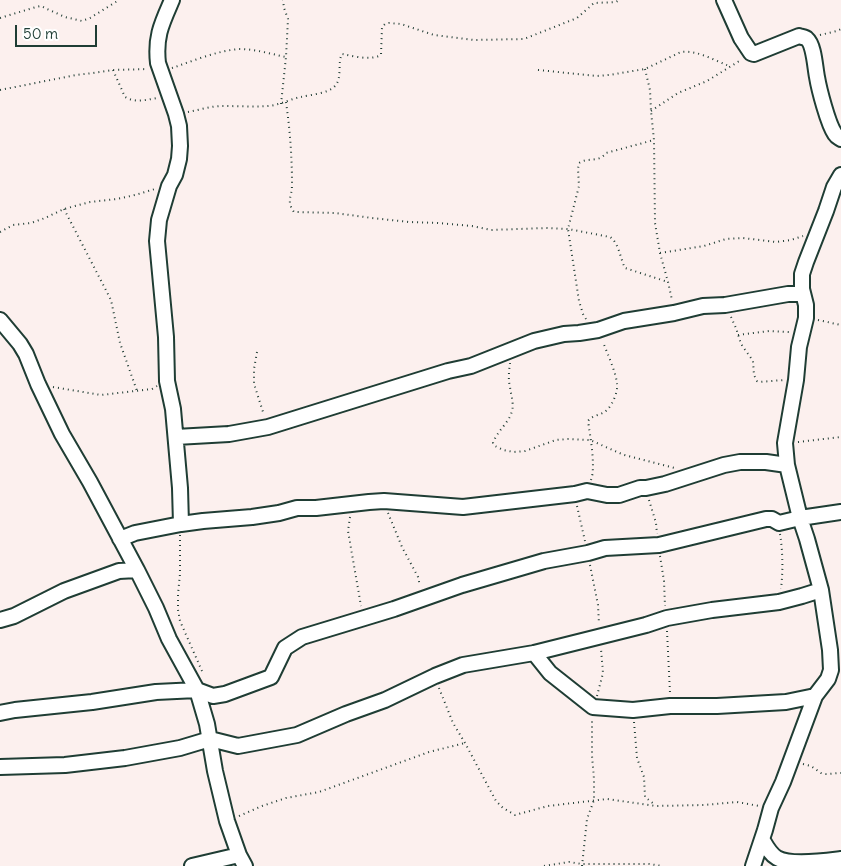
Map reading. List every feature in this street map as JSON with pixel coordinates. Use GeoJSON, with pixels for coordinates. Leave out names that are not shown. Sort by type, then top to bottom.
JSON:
{"type":"FeatureCollection","features":[{"type":"Feature","properties":{"kind":"street"},"geometry":{"type":"LineString","coordinates":[[172,0],[156,44],[158,62],[179,126],[180,146],[175,174],[169,186],[159,220],[158,241],[165,320],[167,381],[176,437],[181,524]]}},
{"type":"Feature","properties":{"kind":"street"},"geometry":{"type":"LineString","coordinates":[[724,0],[741,38],[752,54],[799,36],[806,39],[813,50],[818,80],[828,118],[834,132],[841,139]]}},
{"type":"Feature","properties":{"kind":"street"},"geometry":{"type":"LineString","coordinates":[[753,866],[771,808],[783,782],[815,696],[828,679],[835,650],[821,590],[787,465],[785,443],[796,380],[799,347],[806,318],[806,305],[801,283],[802,274],[834,187],[841,175]]}},
{"type":"Feature","properties":{"kind":"street"},"geometry":{"type":"LineString","coordinates":[[176,437],[229,434],[268,427],[471,366],[534,341],[564,334],[598,330],[624,321],[703,306],[725,305],[788,294],[803,294]]}},
{"type":"Feature","properties":{"kind":"street"},"geometry":{"type":"LineString","coordinates":[[0,320],[26,354],[62,434],[137,570],[169,639],[197,690],[207,724],[215,771],[227,821],[242,860],[192,866]]}},
{"type":"Feature","properties":{"kind":"street"},"geometry":{"type":"LineString","coordinates":[[120,539],[135,533],[181,524],[252,517],[297,508],[316,508],[384,501],[463,507],[587,491],[614,495],[665,484],[724,465],[740,462],[766,462],[787,465]]}},
{"type":"Feature","properties":{"kind":"street"},"geometry":{"type":"LineString","coordinates":[[0,713],[156,692],[197,690],[213,696],[225,694],[271,677],[285,648],[302,637],[490,576],[544,561],[605,548],[659,545],[766,519],[772,519],[779,523],[841,512]]}},
{"type":"Feature","properties":{"kind":"street"},"geometry":{"type":"LineString","coordinates":[[0,620],[14,616],[64,590],[119,571],[137,570]]}},
{"type":"Feature","properties":{"kind":"street"},"geometry":{"type":"LineString","coordinates":[[0,767],[65,764],[126,758],[180,748],[210,739],[238,746],[297,735],[385,700],[463,664],[534,653],[667,618],[712,610],[779,602],[821,590]]}},
{"type":"Feature","properties":{"kind":"street"},"geometry":{"type":"LineString","coordinates":[[534,653],[550,673],[593,707],[634,710],[670,706],[716,706],[786,702],[815,696]]}},
{"type":"Feature","properties":{"kind":"street"},"geometry":{"type":"LineString","coordinates":[[762,839],[772,854],[778,859],[803,862],[841,859]]}},
{"type":"Feature","properties":{"kind":"path"},"geometry":{"type":"LineString","coordinates":[[0,18],[40,6],[65,18],[82,21],[120,0]]}},
{"type":"Feature","properties":{"kind":"path"},"geometry":{"type":"LineString","coordinates":[[281,104],[288,19],[283,0]]}},
{"type":"Feature","properties":{"kind":"path"},"geometry":{"type":"LineString","coordinates":[[176,114],[220,106],[269,106],[323,92],[334,87],[338,80],[342,54],[366,58],[380,56],[382,52],[382,27],[384,24],[401,24],[446,37],[485,41],[524,39],[577,18],[595,2],[616,2],[619,0]]}},
{"type":"Feature","properties":{"kind":"path"},"geometry":{"type":"LineString","coordinates":[[806,39],[841,29]]}},
{"type":"Feature","properties":{"kind":"path"},"geometry":{"type":"LineString","coordinates":[[0,90],[76,75],[114,70],[150,70],[161,72],[212,54],[240,49],[286,57]]}},
{"type":"Feature","properties":{"kind":"path"},"geometry":{"type":"LineString","coordinates":[[538,70],[597,76],[626,73],[645,69],[686,51],[729,66]]}},
{"type":"Feature","properties":{"kind":"path"},"geometry":{"type":"LineString","coordinates":[[651,111],[678,93],[707,81],[729,66],[752,54]]}},
{"type":"Feature","properties":{"kind":"path"},"geometry":{"type":"LineString","coordinates":[[645,69],[650,90],[654,140],[655,223],[674,313]]}},
{"type":"Feature","properties":{"kind":"path"},"geometry":{"type":"LineString","coordinates":[[114,70],[127,99],[142,101],[169,96]]}},
{"type":"Feature","properties":{"kind":"path"},"geometry":{"type":"LineString","coordinates":[[286,101],[290,130],[292,188],[289,200],[294,212],[335,213],[472,226],[491,230],[568,229],[610,237],[613,239],[625,268],[668,282]]}},
{"type":"Feature","properties":{"kind":"path"},"geometry":{"type":"LineString","coordinates":[[587,491],[593,476],[588,419],[607,410],[613,402],[617,384],[598,330],[585,318],[576,288],[568,229],[579,186],[578,168],[579,163],[582,161],[600,159],[606,153],[654,140]]}},
{"type":"Feature","properties":{"kind":"path"},"geometry":{"type":"LineString","coordinates":[[0,232],[13,225],[31,224],[64,209],[90,202],[117,199],[169,186]]}},
{"type":"Feature","properties":{"kind":"path"},"geometry":{"type":"LineString","coordinates":[[64,209],[111,300],[120,343],[137,391]]}},
{"type":"Feature","properties":{"kind":"path"},"geometry":{"type":"LineString","coordinates":[[660,253],[704,246],[726,239],[743,238],[776,242],[791,240],[818,232]]}},
{"type":"Feature","properties":{"kind":"path"},"geometry":{"type":"LineString","coordinates":[[725,305],[741,344],[753,361],[754,375],[757,381],[796,380]]}},
{"type":"Feature","properties":{"kind":"path"},"geometry":{"type":"LineString","coordinates":[[806,318],[841,325]]}},
{"type":"Feature","properties":{"kind":"path"},"geometry":{"type":"LineString","coordinates":[[738,335],[769,331],[802,334]]}},
{"type":"Feature","properties":{"kind":"path"},"geometry":{"type":"LineString","coordinates":[[516,348],[510,363],[509,377],[513,410],[510,417],[498,431],[493,443],[495,446],[509,451],[525,452],[556,440],[590,440],[624,455],[673,468],[682,468]]}},
{"type":"Feature","properties":{"kind":"path"},"geometry":{"type":"LineString","coordinates":[[257,352],[254,368],[255,388],[268,427]]}},
{"type":"Feature","properties":{"kind":"path"},"geometry":{"type":"LineString","coordinates":[[38,384],[101,394],[152,389],[167,381]]}},
{"type":"Feature","properties":{"kind":"path"},"geometry":{"type":"LineString","coordinates":[[785,443],[841,436]]}},
{"type":"Feature","properties":{"kind":"path"},"geometry":{"type":"LineString","coordinates":[[646,488],[656,523],[664,581],[670,706]]}},
{"type":"Feature","properties":{"kind":"path"},"geometry":{"type":"LineString","coordinates":[[384,501],[410,564],[418,577],[424,598]]}},
{"type":"Feature","properties":{"kind":"path"},"geometry":{"type":"LineString","coordinates":[[356,504],[350,518],[348,531],[364,618]]}},
{"type":"Feature","properties":{"kind":"path"},"geometry":{"type":"LineString","coordinates":[[779,523],[783,548],[779,602]]}},
{"type":"Feature","properties":{"kind":"path"},"geometry":{"type":"LineString","coordinates":[[181,524],[178,610],[180,621],[202,671]]}},
{"type":"Feature","properties":{"kind":"path"},"geometry":{"type":"LineString","coordinates":[[582,865],[587,819],[594,800],[592,723],[593,707],[603,672],[600,636]]}},
{"type":"Feature","properties":{"kind":"path"},"geometry":{"type":"LineString","coordinates":[[435,676],[452,724],[465,743],[496,801],[515,815],[548,806],[607,799],[656,806],[704,806],[737,802],[771,808]]}},
{"type":"Feature","properties":{"kind":"path"},"geometry":{"type":"LineString","coordinates":[[634,710],[637,758],[644,777],[645,797],[656,806]]}},
{"type":"Feature","properties":{"kind":"path"},"geometry":{"type":"LineString","coordinates":[[227,821],[286,798],[318,792],[429,752],[465,743]]}},
{"type":"Feature","properties":{"kind":"path"},"geometry":{"type":"LineString","coordinates":[[791,761],[811,766],[820,773],[841,773]]}},
{"type":"Feature","properties":{"kind":"path"},"geometry":{"type":"LineString","coordinates":[[544,866],[563,862],[582,865],[649,864],[662,866]]}}]}
